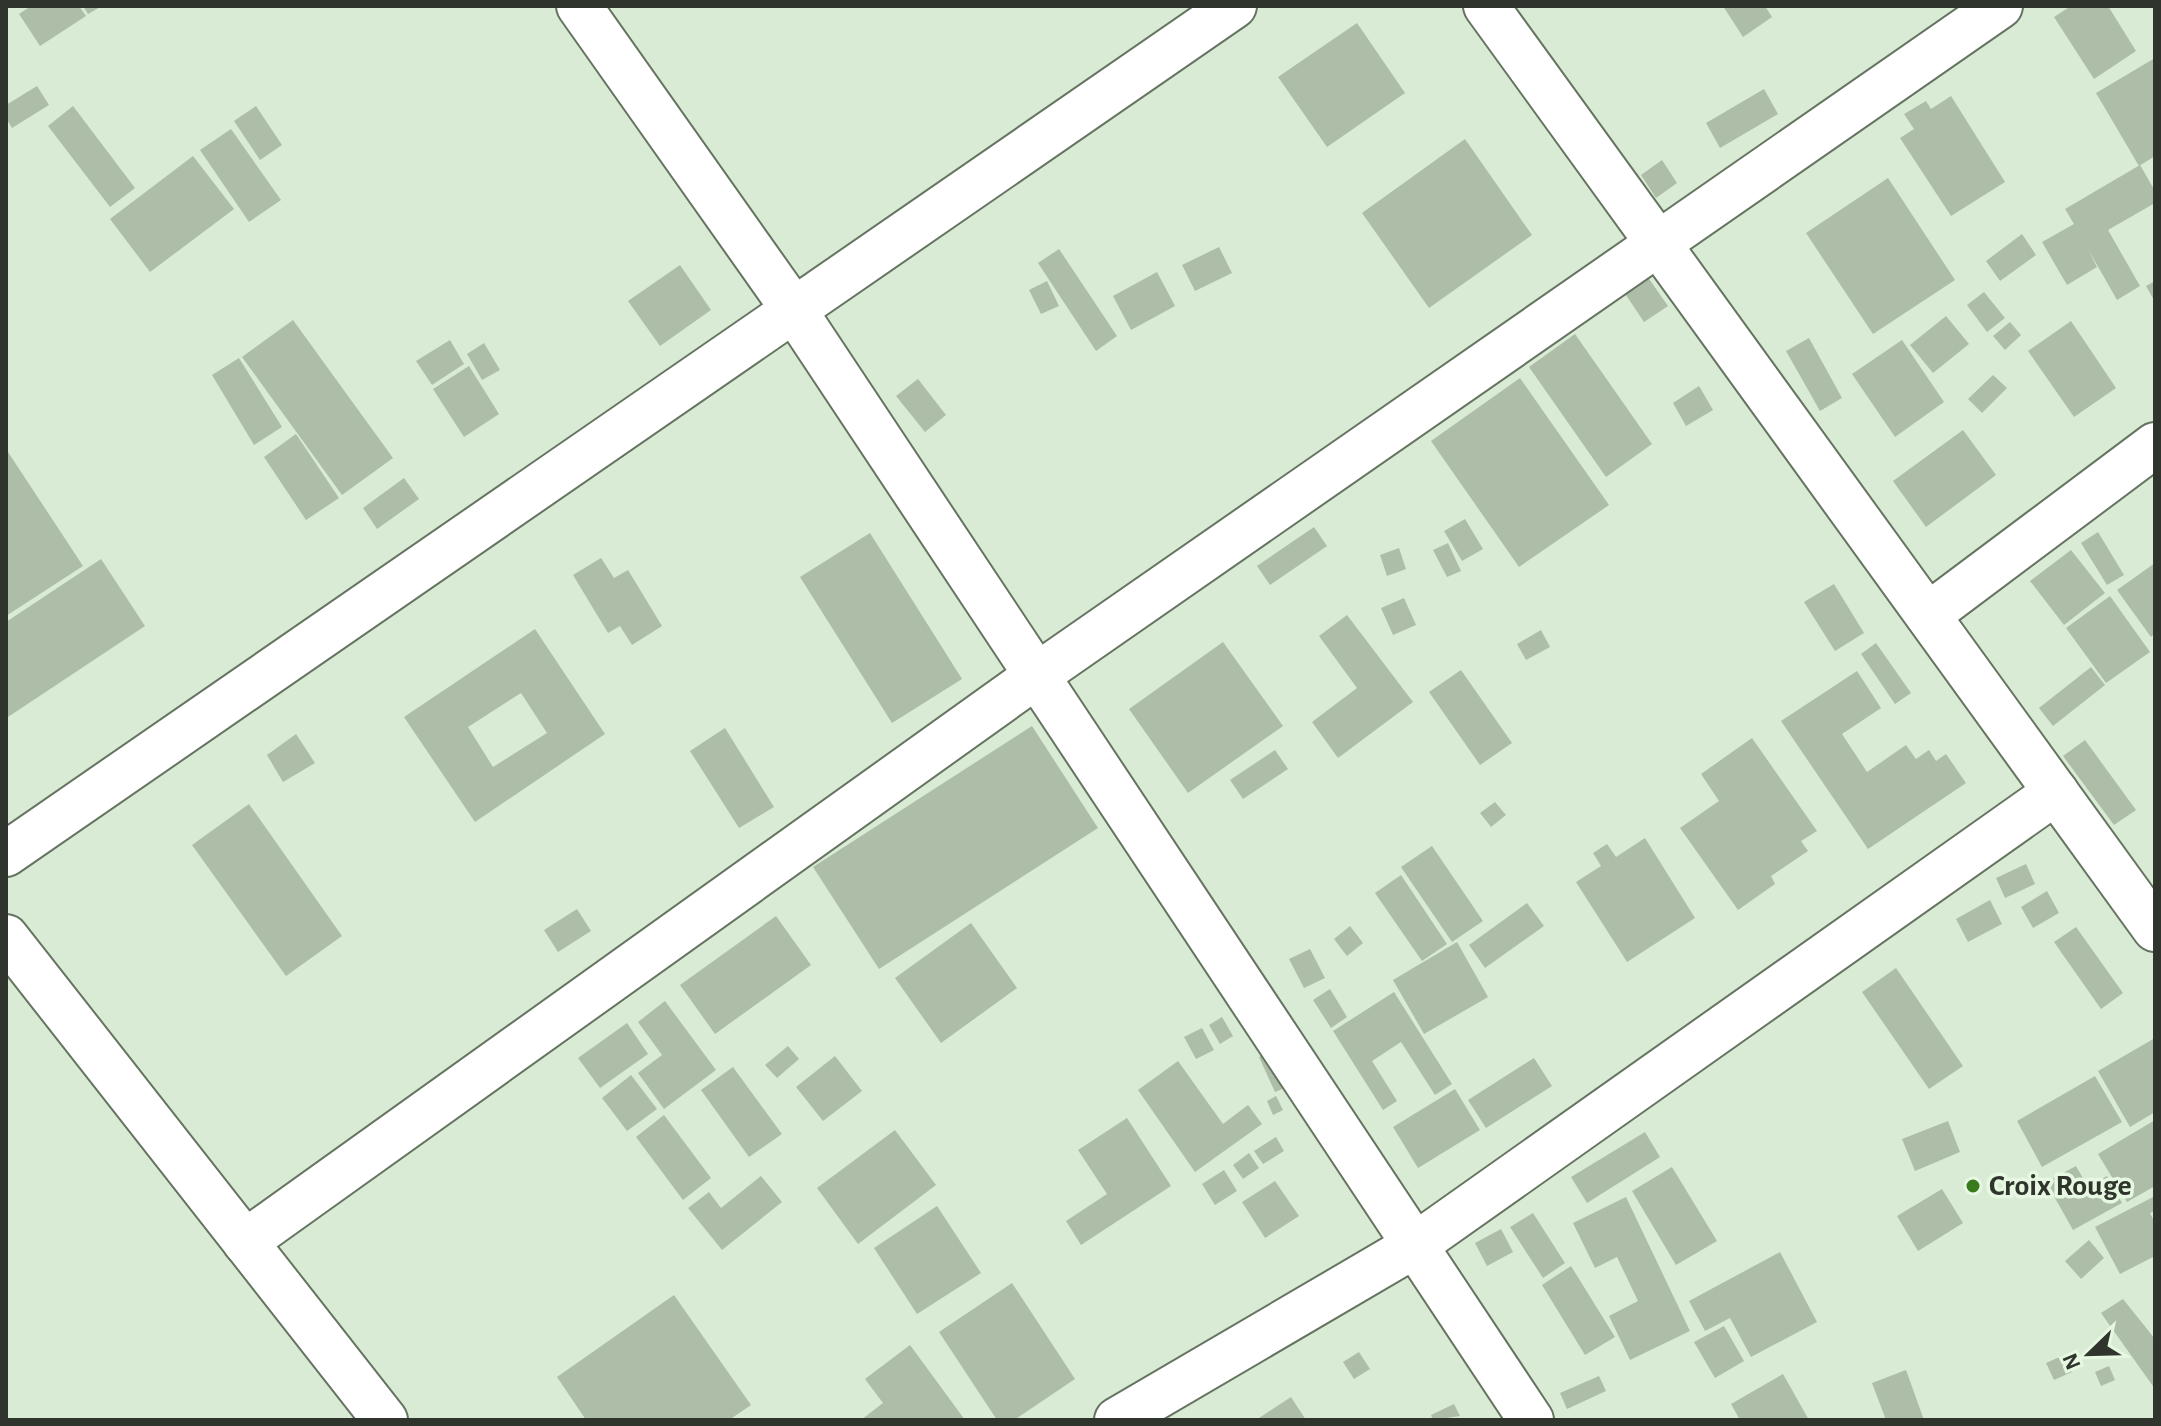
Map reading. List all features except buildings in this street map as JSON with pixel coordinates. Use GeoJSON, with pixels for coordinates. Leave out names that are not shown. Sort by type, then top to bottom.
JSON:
{"type":"FeatureCollection","features":[{"type":"Feature","properties":{"kind":"street"},"geometry":{"type":"LineString","coordinates":[[579,6],[794,310],[1531,1420]]}},
{"type":"Feature","properties":{"kind":"street"},"geometry":{"type":"LineString","coordinates":[[6,854],[1234,6]]}},
{"type":"Feature","properties":{"kind":"street"},"geometry":{"type":"LineString","coordinates":[[1486,6],[2056,792],[2149,908]]}},
{"type":"Feature","properties":{"kind":"street"},"geometry":{"type":"LineString","coordinates":[[245,1242],[1036,676],[2000,6]]}},
{"type":"Feature","properties":{"kind":"street"},"geometry":{"type":"LineString","coordinates":[[1928,615],[2155,445]]}},
{"type":"Feature","properties":{"kind":"street"},"geometry":{"type":"LineString","coordinates":[[1117,1420],[1414,1246],[2056,792]]}},
{"type":"Feature","properties":{"kind":"street"},"geometry":{"type":"LineString","coordinates":[[6,937],[385,1420]]}},
{"type":"Feature","properties":{"kind":"place","name":"Croix Rouge"},"geometry":{"type":"Point","coordinates":[1973,1186]}}]}
